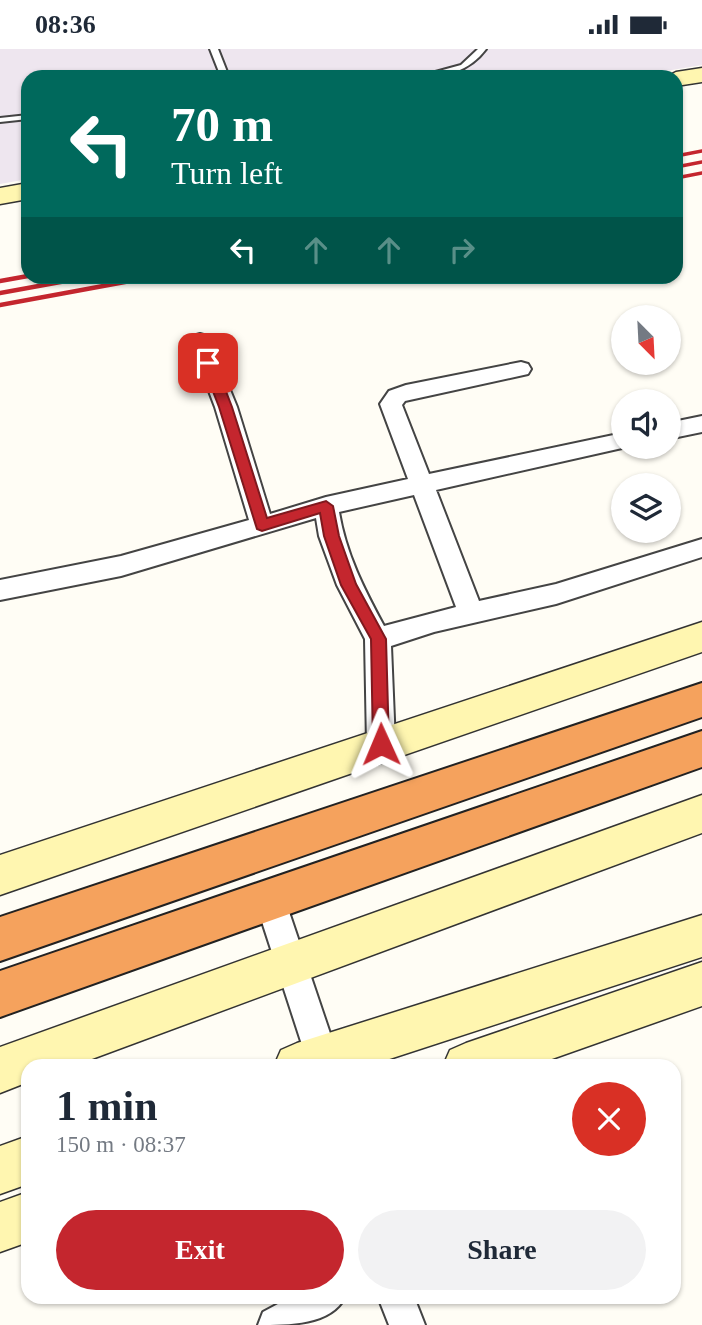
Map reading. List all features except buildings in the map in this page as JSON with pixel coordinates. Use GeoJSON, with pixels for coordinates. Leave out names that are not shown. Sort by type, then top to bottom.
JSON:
{"type":"FeatureCollection","features":[{"type":"Feature","properties":{"kind":"highway"},"geometry":{"type":"LineString","coordinates":[[0,939],[702,700]]}},
{"type":"Feature","properties":{"kind":"highway"},"geometry":{"type":"LineString","coordinates":[[0,994],[702,749]]}},
{"type":"Feature","properties":{"kind":"street"},"geometry":{"type":"LineString","coordinates":[[683,78],[702,75]]}},
{"type":"Feature","properties":{"kind":"street"},"geometry":{"type":"LineString","coordinates":[[0,196],[21,192]]}},
{"type":"Feature","properties":{"kind":"street"},"geometry":{"type":"LineString","coordinates":[[200,341],[226,407],[262,525]]}},
{"type":"Feature","properties":{"kind":"street"},"geometry":{"type":"LineString","coordinates":[[471,613],[395,415],[393,400],[414,390],[520,369]]}},
{"type":"Feature","properties":{"kind":"street"},"geometry":{"type":"LineString","coordinates":[[681,428],[702,424]]}},
{"type":"Feature","properties":{"kind":"street"},"geometry":{"type":"LineString","coordinates":[[0,590],[121,566],[326,506],[611,444]]}},
{"type":"Feature","properties":{"kind":"street"},"geometry":{"type":"LineString","coordinates":[[326,506],[331,536],[349,585],[378,639],[381,744]]}},
{"type":"Feature","properties":{"kind":"street"},"geometry":{"type":"LineString","coordinates":[[378,639],[471,613],[556,594],[702,548]]}},
{"type":"Feature","properties":{"kind":"street"},"geometry":{"type":"LineString","coordinates":[[0,875],[702,637]]}},
{"type":"Feature","properties":{"kind":"street"},"geometry":{"type":"LineString","coordinates":[[30,1059],[702,814]]}},
{"type":"Feature","properties":{"kind":"street"},"geometry":{"type":"LineString","coordinates":[[270,900],[293,963],[314,1059]]}},
{"type":"Feature","properties":{"kind":"street"},"geometry":{"type":"LineString","coordinates":[[327,1059],[702,936]]}},
{"type":"Feature","properties":{"kind":"street"},"geometry":{"type":"LineString","coordinates":[[486,1059],[702,983]]}},
{"type":"Feature","properties":{"kind":"street"},"geometry":{"type":"LineString","coordinates":[[0,1070],[21,1062]]}},
{"type":"Feature","properties":{"kind":"street"},"geometry":{"type":"LineString","coordinates":[[0,1170],[21,1162]]}},
{"type":"Feature","properties":{"kind":"street"},"geometry":{"type":"LineString","coordinates":[[0,1227],[21,1220]]}},
{"type":"Feature","properties":{"kind":"street"},"geometry":{"type":"LineString","coordinates":[[276,1325],[314,1304]]}},
{"type":"Feature","properties":{"kind":"street"},"geometry":{"type":"LineString","coordinates":[[399,1304],[407,1325]]}},
{"type":"Feature","properties":{"kind":"lane"},"geometry":{"type":"LineString","coordinates":[[214,49],[222,70]]}},
{"type":"Feature","properties":{"kind":"lane"},"geometry":{"type":"LineString","coordinates":[[452,70],[466,67],[477,59],[482,49]]}},
{"type":"Feature","properties":{"kind":"lane"},"geometry":{"type":"LineString","coordinates":[[0,120],[21,118]]}},
{"type":"Feature","properties":{"kind":"shaded area"},"geometry":{"type":"Polygon","coordinates":[[[0,49],[702,49],[702,65],[672,70],[21,70],[21,180],[0,184],[0,49]]]}},
{"type":"Feature","properties":{"kind":"railway"},"geometry":{"type":"LineString","coordinates":[[683,155],[702,151]]}},
{"type":"Feature","properties":{"kind":"railway"},"geometry":{"type":"LineString","coordinates":[[683,166],[702,162]]}},
{"type":"Feature","properties":{"kind":"railway"},"geometry":{"type":"LineString","coordinates":[[683,177],[702,173]]}},
{"type":"Feature","properties":{"kind":"railway"},"geometry":{"type":"LineString","coordinates":[[0,281],[21,277]]}},
{"type":"Feature","properties":{"kind":"railway"},"geometry":{"type":"LineString","coordinates":[[0,293],[50,284]]}},
{"type":"Feature","properties":{"kind":"railway"},"geometry":{"type":"LineString","coordinates":[[0,305],[114,284]]}},
{"type":"Feature","properties":{"kind":"route"},"geometry":{"type":"LineString","coordinates":[[208,363],[226,407],[262,525],[326,506],[331,536],[341,565],[378,639],[381,744]]}}]}
